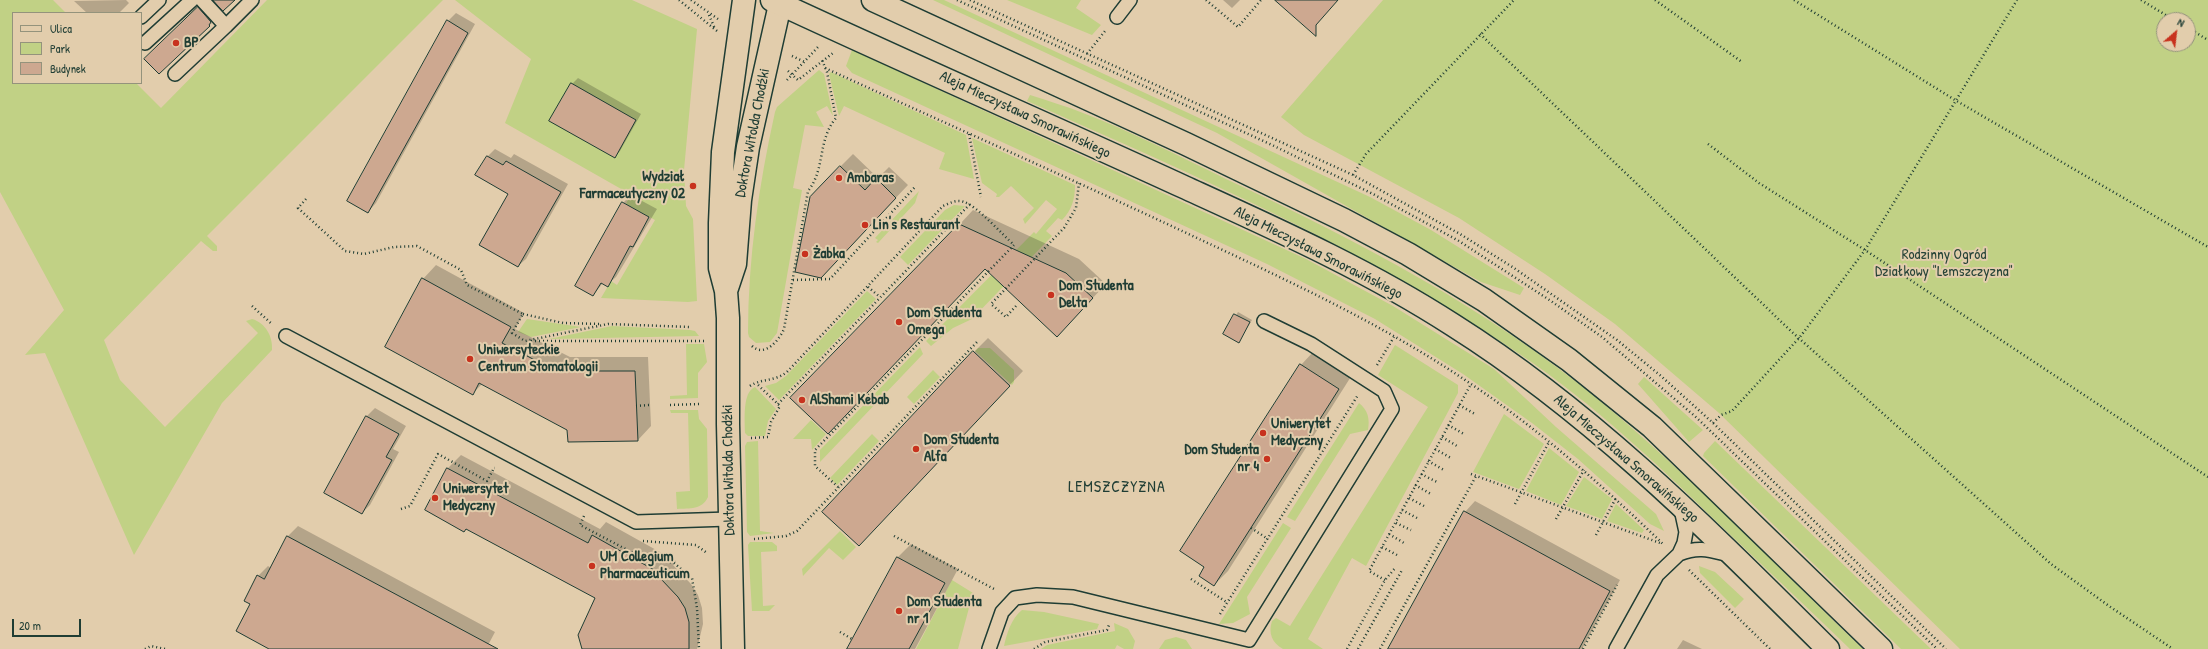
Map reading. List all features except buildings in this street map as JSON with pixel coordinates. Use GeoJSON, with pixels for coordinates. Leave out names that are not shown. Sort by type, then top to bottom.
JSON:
{"type":"FeatureCollection","features":[{"type":"Feature","properties":{"kind":"main road","name":"Doktora Witolda Chodźki"},"geometry":{"type":"LineString","coordinates":[[733,649],[729,519],[726,291],[720,268],[723,152],[744,0]]}},
{"type":"Feature","properties":{"kind":"main road"},"geometry":{"type":"LineString","coordinates":[[873,0],[1186,144],[1344,220],[1408,254],[1484,300],[1569,360],[1652,427],[1881,649]]}},
{"type":"Feature","properties":{"kind":"main road","name":"Doktora Witolda Chodźki"},"geometry":{"type":"LineString","coordinates":[[726,291],[735,264],[740,200],[748,147],[778,1]]}},
{"type":"Feature","properties":{"kind":"main road","name":"Aleja Mieczysława Smorawińskiego"},"geometry":{"type":"LineString","coordinates":[[778,1],[1230,208],[1369,275],[1452,324],[1564,403],[1606,437],[1734,556],[1828,649]]}},
{"type":"Feature","properties":{"kind":"lane"},"geometry":{"type":"LineString","coordinates":[[142,16],[159,0]]}},
{"type":"Feature","properties":{"kind":"lane"},"geometry":{"type":"LineString","coordinates":[[145,43],[192,0]]}},
{"type":"Feature","properties":{"kind":"lane"},"geometry":{"type":"LineString","coordinates":[[202,0],[226,26]]}},
{"type":"Feature","properties":{"kind":"lane"},"geometry":{"type":"LineString","coordinates":[[175,74],[252,0]]}},
{"type":"Feature","properties":{"kind":"lane"},"geometry":{"type":"LineString","coordinates":[[1117,17],[1130,0]]}},
{"type":"Feature","properties":{"kind":"lane"},"geometry":{"type":"LineString","coordinates":[[989,649],[1002,612],[1015,598],[1037,596],[1073,597],[1249,640],[1392,409],[1388,396],[1384,391],[1368,380],[1311,344],[1264,321]]}},
{"type":"Feature","properties":{"kind":"lane"},"geometry":{"type":"LineString","coordinates":[[286,336],[636,522],[729,519]]}},
{"type":"Feature","properties":{"kind":"lane"},"geometry":{"type":"LineString","coordinates":[[1616,649],[1649,586],[1657,575],[1677,555],[1684,543],[1686,532],[1684,518],[1677,502]]}},
{"type":"Feature","properties":{"kind":"lane"},"geometry":{"type":"LineString","coordinates":[[1677,555],[1693,548],[1699,548],[1734,556]]}},
{"type":"Feature","properties":{"kind":"path"},"geometry":{"type":"LineString","coordinates":[[679,0],[708,26]]}},
{"type":"Feature","properties":{"kind":"path"},"geometry":{"type":"LineString","coordinates":[[691,0],[709,14]]}},
{"type":"Feature","properties":{"kind":"path"},"geometry":{"type":"LineString","coordinates":[[1206,0],[1238,27],[1261,0]]}},
{"type":"Feature","properties":{"kind":"path"},"geometry":{"type":"LineString","coordinates":[[1353,175],[1366,154],[1514,0]]}},
{"type":"Feature","properties":{"kind":"path"},"geometry":{"type":"LineString","coordinates":[[1655,0],[1742,62]]}},
{"type":"Feature","properties":{"kind":"path"},"geometry":{"type":"LineString","coordinates":[[1794,0],[1955,100],[2208,247]]}},
{"type":"Feature","properties":{"kind":"path"},"geometry":{"type":"LineString","coordinates":[[1713,423],[1721,416],[1732,411],[1800,337],[1865,250],[2017,0]]}},
{"type":"Feature","properties":{"kind":"path"},"geometry":{"type":"LineString","coordinates":[[2141,0],[2161,12]]}},
{"type":"Feature","properties":{"kind":"path"},"geometry":{"type":"LineString","coordinates":[[1087,54],[1117,17]]}},
{"type":"Feature","properties":{"kind":"path"},"geometry":{"type":"LineString","coordinates":[[2196,33],[2208,40]]}},
{"type":"Feature","properties":{"kind":"path"},"geometry":{"type":"LineString","coordinates":[[1480,34],[1792,332],[1800,337],[2051,564],[2109,606],[2173,649]]}},
{"type":"Feature","properties":{"kind":"path"},"geometry":{"type":"LineString","coordinates":[[790,55],[804,62],[820,45]]}},
{"type":"Feature","properties":{"kind":"path"},"geometry":{"type":"LineString","coordinates":[[784,68],[798,80],[822,60],[835,52]]}},
{"type":"Feature","properties":{"kind":"path"},"geometry":{"type":"LineString","coordinates":[[750,345],[755,349],[762,350],[776,343],[784,329],[808,191],[816,181],[827,129],[836,118],[822,60]]}},
{"type":"Feature","properties":{"kind":"path"},"geometry":{"type":"LineString","coordinates":[[825,68],[1281,278],[1394,337],[1471,384],[1549,442],[1616,498],[1662,544],[1677,555],[1770,649]]}},
{"type":"Feature","properties":{"kind":"path"},"geometry":{"type":"LineString","coordinates":[[968,134],[981,197]]}},
{"type":"Feature","properties":{"kind":"path"},"geometry":{"type":"LineString","coordinates":[[1708,144],[1759,184],[1865,250],[2208,477]]}},
{"type":"Feature","properties":{"kind":"path"},"geometry":{"type":"LineString","coordinates":[[1016,306],[1006,317],[991,304],[1064,228],[1076,208],[1079,184]]}},
{"type":"Feature","properties":{"kind":"path"},"geometry":{"type":"LineString","coordinates":[[793,280],[830,279],[915,187]]}},
{"type":"Feature","properties":{"kind":"path"},"geometry":{"type":"LineString","coordinates":[[306,199],[298,208],[344,251],[364,254],[394,247],[417,246],[461,270],[467,285],[523,314],[563,323],[691,327]]}},
{"type":"Feature","properties":{"kind":"path"},"geometry":{"type":"LineString","coordinates":[[748,388],[756,382],[773,380],[784,374],[868,287],[943,206],[959,201],[970,204],[1014,245],[815,450],[815,466],[838,487]]}},
{"type":"Feature","properties":{"kind":"path"},"geometry":{"type":"LineString","coordinates":[[778,404],[970,204]]}},
{"type":"Feature","properties":{"kind":"path"},"geometry":{"type":"LineString","coordinates":[[868,287],[880,297]]}},
{"type":"Feature","properties":{"kind":"path"},"geometry":{"type":"LineString","coordinates":[[252,306],[286,336]]}},
{"type":"Feature","properties":{"kind":"path"},"geometry":{"type":"LineString","coordinates":[[523,314],[512,334],[525,341],[707,341]]}},
{"type":"Feature","properties":{"kind":"path"},"geometry":{"type":"LineString","coordinates":[[525,341],[608,324]]}},
{"type":"Feature","properties":{"kind":"path"},"geometry":{"type":"LineString","coordinates":[[1216,620],[1394,337]]}},
{"type":"Feature","properties":{"kind":"path"},"geometry":{"type":"LineString","coordinates":[[751,539],[786,536],[797,531],[977,342]]}},
{"type":"Feature","properties":{"kind":"path"},"geometry":{"type":"LineString","coordinates":[[749,438],[768,438],[771,422],[780,406],[756,382]]}},
{"type":"Feature","properties":{"kind":"path"},"geometry":{"type":"LineString","coordinates":[[1385,580],[1368,571],[1396,523],[1415,485],[1471,384]]}},
{"type":"Feature","properties":{"kind":"path"},"geometry":{"type":"LineString","coordinates":[[670,405],[700,404]]}},
{"type":"Feature","properties":{"kind":"path"},"geometry":{"type":"LineString","coordinates":[[636,406],[649,405]]}},
{"type":"Feature","properties":{"kind":"path"},"geometry":{"type":"LineString","coordinates":[[1459,405],[1475,414]]}},
{"type":"Feature","properties":{"kind":"path"},"geometry":{"type":"LineString","coordinates":[[1448,425],[1464,434]]}},
{"type":"Feature","properties":{"kind":"path"},"geometry":{"type":"LineString","coordinates":[[1442,437],[1457,446]]}},
{"type":"Feature","properties":{"kind":"path"},"geometry":{"type":"LineString","coordinates":[[1515,504],[1549,442]]}},
{"type":"Feature","properties":{"kind":"path"},"geometry":{"type":"LineString","coordinates":[[1435,449],[1451,458]]}},
{"type":"Feature","properties":{"kind":"path"},"geometry":{"type":"LineString","coordinates":[[401,510],[410,506],[438,454],[487,481],[494,468],[501,471]]}},
{"type":"Feature","properties":{"kind":"path"},"geometry":{"type":"LineString","coordinates":[[1428,461],[1444,470]]}},
{"type":"Feature","properties":{"kind":"path"},"geometry":{"type":"LineString","coordinates":[[1556,520],[1584,470]]}},
{"type":"Feature","properties":{"kind":"path"},"geometry":{"type":"LineString","coordinates":[[1422,474],[1437,482]]}},
{"type":"Feature","properties":{"kind":"path"},"geometry":{"type":"LineString","coordinates":[[1472,474],[1662,544]]}},
{"type":"Feature","properties":{"kind":"path"},"geometry":{"type":"LineString","coordinates":[[1380,649],[1476,476]]}},
{"type":"Feature","properties":{"kind":"path"},"geometry":{"type":"LineString","coordinates":[[1415,485],[1431,494]]}},
{"type":"Feature","properties":{"kind":"path"},"geometry":{"type":"LineString","coordinates":[[1408,498],[1424,506]]}},
{"type":"Feature","properties":{"kind":"path"},"geometry":{"type":"LineString","coordinates":[[1596,535],[1616,498]]}},
{"type":"Feature","properties":{"kind":"path"},"geometry":{"type":"LineString","coordinates":[[1402,510],[1417,518]]}},
{"type":"Feature","properties":{"kind":"path"},"geometry":{"type":"LineString","coordinates":[[577,512],[591,519]]}},
{"type":"Feature","properties":{"kind":"path"},"geometry":{"type":"LineString","coordinates":[[584,515],[580,525],[635,554],[674,564],[692,578],[697,608],[699,649]]}},
{"type":"Feature","properties":{"kind":"path"},"geometry":{"type":"LineString","coordinates":[[1396,523],[1411,530]]}},
{"type":"Feature","properties":{"kind":"path"},"geometry":{"type":"LineString","coordinates":[[1251,528],[1268,539]]}},
{"type":"Feature","properties":{"kind":"path"},"geometry":{"type":"LineString","coordinates":[[1389,534],[1404,543]]}},
{"type":"Feature","properties":{"kind":"path"},"geometry":{"type":"LineString","coordinates":[[894,536],[995,590],[1000,587]]}},
{"type":"Feature","properties":{"kind":"path"},"geometry":{"type":"LineString","coordinates":[[639,540],[651,543],[696,545],[706,551],[709,559]]}},
{"type":"Feature","properties":{"kind":"path"},"geometry":{"type":"LineString","coordinates":[[1382,547],[1397,555]]}},
{"type":"Feature","properties":{"kind":"path"},"geometry":{"type":"LineString","coordinates":[[633,558],[635,554]]}},
{"type":"Feature","properties":{"kind":"path"},"geometry":{"type":"LineString","coordinates":[[1347,649],[1385,580],[1396,567]]}},
{"type":"Feature","properties":{"kind":"path"},"geometry":{"type":"LineString","coordinates":[[1358,649],[1402,570]]}},
{"type":"Feature","properties":{"kind":"path"},"geometry":{"type":"LineString","coordinates":[[1191,579],[1228,603]]}},
{"type":"Feature","properties":{"kind":"path"},"geometry":{"type":"LineString","coordinates":[[1583,649],[1617,585]]}},
{"type":"Feature","properties":{"kind":"path"},"geometry":{"type":"LineString","coordinates":[[1034,649],[1045,642],[1107,630],[1113,608]]}},
{"type":"Feature","properties":{"kind":"path"},"geometry":{"type":"LineString","coordinates":[[840,632],[852,639]]}},
{"type":"Feature","properties":{"kind":"path"},"geometry":{"type":"LineString","coordinates":[[145,649],[151,646],[165,649]]}},
{"type":"Feature","properties":{"kind":"green space"},"geometry":{"type":"Polygon","coordinates":[[[0,0],[53,0],[65,12],[12,12],[12,84],[137,84],[161,108],[267,0],[443,0],[207,236],[217,246],[217,251],[213,251],[201,241],[104,340],[120,380],[165,427],[258,333],[246,321],[252,319],[265,327],[270,336],[272,345],[272,350],[222,403],[134,555],[45,353],[25,355],[64,310],[0,192],[0,0]]]}},
{"type":"Feature","properties":{"kind":"green space"},"geometry":{"type":"Polygon","coordinates":[[[455,0],[632,0],[697,29],[684,170],[686,206],[693,219],[697,301],[688,302],[601,298],[611,281],[617,285],[655,220],[626,204],[630,194],[505,123],[531,59],[455,0]]]}},
{"type":"Feature","properties":{"kind":"green space"},"geometry":{"type":"Polygon","coordinates":[[[933,0],[944,0],[1370,197],[1431,230],[1524,288],[1520,295],[1481,282],[1217,133],[933,0]]]}},
{"type":"Feature","properties":{"kind":"green space"},"geometry":{"type":"Polygon","coordinates":[[[1007,0],[1081,0],[1076,8],[1101,25],[1092,35],[1007,0]]]}},
{"type":"Feature","properties":{"kind":"green space","name":"Rodzinny Ogród Działkowy \"Lemszczyzna\""},"geometry":{"type":"Polygon","coordinates":[[[1383,0],[2208,0],[2208,649],[1960,649],[1719,413],[1615,324],[1545,274],[1459,218],[1304,135],[1281,117],[1383,0]]]}},
{"type":"Feature","properties":{"kind":"green space"},"geometry":{"type":"Polygon","coordinates":[[[852,50],[1306,259],[1393,306],[1494,369],[1556,427],[1656,514],[1664,531],[1650,524],[1578,459],[1532,423],[1463,374],[1375,319],[1267,264],[852,73],[846,66],[852,50]]]}},
{"type":"Feature","properties":{"kind":"green space"},"geometry":{"type":"Polygon","coordinates":[[[819,70],[824,74],[833,116],[827,106],[816,112],[824,127],[805,125],[793,188],[802,190],[777,333],[770,342],[756,343],[749,337],[748,333],[752,250],[759,194],[775,112],[777,107],[819,70]]]}},
{"type":"Feature","properties":{"kind":"green space"},"geometry":{"type":"Polygon","coordinates":[[[831,72],[966,135],[974,179],[939,169],[945,153],[844,106],[839,116],[829,74],[831,72]]]}},
{"type":"Feature","properties":{"kind":"green space"},"geometry":{"type":"Polygon","coordinates":[[[1030,95],[1077,110],[1173,153],[1373,252],[1467,306],[1557,367],[1634,430],[1701,491],[1863,649],[1850,649],[1624,435],[1574,394],[1521,355],[1463,317],[1342,248],[1218,187],[1027,101],[1030,95]]]}},
{"type":"Feature","properties":{"kind":"green space"},"geometry":{"type":"Polygon","coordinates":[[[972,138],[1075,185],[1074,200],[1071,208],[1062,220],[1058,218],[1046,231],[1052,236],[972,319],[953,328],[931,346],[926,341],[1034,232],[1036,234],[1057,209],[1046,200],[1025,224],[1023,219],[1034,208],[1011,186],[999,197],[996,197],[997,194],[982,183],[972,138]]]}},
{"type":"Feature","properties":{"kind":"green space"},"geometry":{"type":"Polygon","coordinates":[[[919,191],[915,203],[878,243],[876,242],[878,240],[875,238],[919,191]]]}},
{"type":"Feature","properties":{"kind":"green space"},"geometry":{"type":"Polygon","coordinates":[[[954,205],[965,206],[908,265],[900,257],[945,210],[954,205]]]}},
{"type":"Feature","properties":{"kind":"green space"},"geometry":{"type":"Polygon","coordinates":[[[867,291],[876,299],[779,400],[765,386],[776,383],[786,376],[867,291]]]}},
{"type":"Feature","properties":{"kind":"green space"},"geometry":{"type":"Polygon","coordinates":[[[527,319],[581,327],[531,337],[518,332],[527,319]]]}},
{"type":"Feature","properties":{"kind":"green space"},"geometry":{"type":"Polygon","coordinates":[[[612,326],[690,330],[695,331],[699,336],[549,339],[612,326]]]}},
{"type":"Feature","properties":{"kind":"green space"},"geometry":{"type":"Polygon","coordinates":[[[686,344],[704,344],[707,362],[698,373],[698,398],[670,399],[670,396],[687,395],[686,344]]]}},
{"type":"Feature","properties":{"kind":"green space"},"geometry":{"type":"Polygon","coordinates":[[[1395,345],[1458,385],[1458,393],[1366,566],[1352,558],[1308,639],[1323,649],[1283,649],[1276,644],[1272,637],[1270,630],[1272,621],[1276,618],[1290,626],[1428,407],[1378,375],[1395,345]]]}},
{"type":"Feature","properties":{"kind":"green space"},"geometry":{"type":"Polygon","coordinates":[[[920,347],[923,354],[820,462],[820,450],[920,347]]]}},
{"type":"Feature","properties":{"kind":"green space"},"geometry":{"type":"Polygon","coordinates":[[[978,348],[990,348],[1014,370],[1014,382],[1012,385],[975,351],[978,348]]]}},
{"type":"Feature","properties":{"kind":"green space"},"geometry":{"type":"Polygon","coordinates":[[[933,370],[940,377],[914,404],[907,397],[933,370]]]}},
{"type":"Feature","properties":{"kind":"green space"},"geometry":{"type":"Polygon","coordinates":[[[1644,377],[1703,430],[1689,442],[1638,384],[1644,377]]]}},
{"type":"Feature","properties":{"kind":"green space"},"geometry":{"type":"Polygon","coordinates":[[[755,387],[776,409],[768,421],[765,436],[748,436],[745,433],[746,401],[751,390],[755,387]]]}},
{"type":"Feature","properties":{"kind":"green space"},"geometry":{"type":"Polygon","coordinates":[[[1359,403],[1368,415],[1368,430],[1350,434],[1295,521],[1287,517],[1359,403]]]}},
{"type":"Feature","properties":{"kind":"green space"},"geometry":{"type":"Polygon","coordinates":[[[670,410],[698,410],[699,419],[707,429],[708,497],[702,504],[695,508],[677,509],[676,492],[690,491],[688,413],[671,413],[670,410]]]}},
{"type":"Feature","properties":{"kind":"green space"},"geometry":{"type":"Polygon","coordinates":[[[1504,414],[1544,444],[1519,489],[1473,472],[1504,414]]]}},
{"type":"Feature","properties":{"kind":"green space"},"geometry":{"type":"Polygon","coordinates":[[[811,420],[826,434],[812,450],[811,439],[793,439],[811,420]]]}},
{"type":"Feature","properties":{"kind":"green space"},"geometry":{"type":"Polygon","coordinates":[[[872,434],[879,441],[837,485],[830,478],[872,434]]]}},
{"type":"Feature","properties":{"kind":"green space"},"geometry":{"type":"Polygon","coordinates":[[[758,441],[760,531],[774,533],[750,536],[747,532],[745,446],[747,442],[758,441]]]}},
{"type":"Feature","properties":{"kind":"green space"},"geometry":{"type":"Polygon","coordinates":[[[1715,441],[1931,649],[1901,649],[1703,456],[1715,441]]]}},
{"type":"Feature","properties":{"kind":"green space"},"geometry":{"type":"Polygon","coordinates":[[[1549,448],[1579,472],[1561,505],[1526,491],[1549,448]]]}},
{"type":"Feature","properties":{"kind":"green space"},"geometry":{"type":"Polygon","coordinates":[[[1584,477],[1612,499],[1602,519],[1566,506],[1584,477]]]}},
{"type":"Feature","properties":{"kind":"green space"},"geometry":{"type":"Polygon","coordinates":[[[1616,504],[1644,530],[1642,533],[1607,521],[1616,504]]]}},
{"type":"Feature","properties":{"kind":"green space"},"geometry":{"type":"Polygon","coordinates":[[[1283,523],[1291,528],[1247,597],[1250,614],[1233,623],[1219,624],[1283,523]]]}},
{"type":"Feature","properties":{"kind":"green space"},"geometry":{"type":"Polygon","coordinates":[[[840,531],[856,547],[843,560],[829,548],[803,576],[802,569],[840,531]]]}},
{"type":"Feature","properties":{"kind":"green space"},"geometry":{"type":"Polygon","coordinates":[[[750,542],[772,542],[777,546],[777,551],[761,552],[763,606],[775,605],[769,611],[752,611],[748,545],[750,542]]]}},
{"type":"Feature","properties":{"kind":"green space"},"geometry":{"type":"Polygon","coordinates":[[[1699,566],[1715,572],[1744,599],[1735,608],[1700,573],[1699,566]]]}},
{"type":"Feature","properties":{"kind":"green space"},"geometry":{"type":"Polygon","coordinates":[[[952,580],[973,593],[958,649],[916,649],[952,580]]]}},
{"type":"Feature","properties":{"kind":"green space"},"geometry":{"type":"Polygon","coordinates":[[[1022,610],[1044,612],[1099,624],[1097,629],[1004,646],[1012,622],[1022,610]]]}},
{"type":"Feature","properties":{"kind":"green space"},"geometry":{"type":"Polygon","coordinates":[[[1114,623],[1128,629],[1135,641],[1133,649],[1124,649],[1117,645],[1115,649],[1041,649],[1047,645],[1115,631],[1114,623]]]}},
{"type":"Feature","properties":{"kind":"green space"},"geometry":{"type":"Polygon","coordinates":[[[1176,637],[1186,640],[1192,649],[1159,649],[1165,640],[1176,637]]]}},
{"type":"Feature","properties":{"kind":"place","name":"BP"},"geometry":{"type":"Point","coordinates":[176,43]}},
{"type":"Feature","properties":{"kind":"place","name":"Ambaras"},"geometry":{"type":"Point","coordinates":[839,178]}},
{"type":"Feature","properties":{"kind":"place","name":"Wydział Farmaceutyczny 02"},"geometry":{"type":"Point","coordinates":[693,186]}},
{"type":"Feature","properties":{"kind":"place","name":"Lin's Restaurant"},"geometry":{"type":"Point","coordinates":[865,225]}},
{"type":"Feature","properties":{"kind":"place","name":"Żabka"},"geometry":{"type":"Point","coordinates":[805,254]}},
{"type":"Feature","properties":{"kind":"place","name":"Dom Studenta Delta"},"geometry":{"type":"Point","coordinates":[1051,295]}},
{"type":"Feature","properties":{"kind":"place","name":"Dom Studenta Omega"},"geometry":{"type":"Point","coordinates":[899,322]}},
{"type":"Feature","properties":{"kind":"place","name":"Uniwersyteckie Centrum Stomatologii"},"geometry":{"type":"Point","coordinates":[470,359]}},
{"type":"Feature","properties":{"kind":"place","name":"AlShami Kebab"},"geometry":{"type":"Point","coordinates":[802,400]}},
{"type":"Feature","properties":{"kind":"place","name":"Uniwerytet Medyczny"},"geometry":{"type":"Point","coordinates":[1263,433]}},
{"type":"Feature","properties":{"kind":"place","name":"Dom Studenta Alfa"},"geometry":{"type":"Point","coordinates":[916,449]}},
{"type":"Feature","properties":{"kind":"place","name":"Dom Studenta nr 4"},"geometry":{"type":"Point","coordinates":[1267,459]}},
{"type":"Feature","properties":{"kind":"place","name":"Uniwersytet Medyczny"},"geometry":{"type":"Point","coordinates":[435,498]}},
{"type":"Feature","properties":{"kind":"place","name":"UM Collegium Pharmaceuticum"},"geometry":{"type":"Point","coordinates":[592,566]}},
{"type":"Feature","properties":{"kind":"place","name":"Dom Studenta nr 1"},"geometry":{"type":"Point","coordinates":[899,611]}},
{"type":"Feature","properties":{"kind":"district","name":"LEMSZCZYZNA"},"geometry":{"type":"Point","coordinates":[1117,488]}}]}
